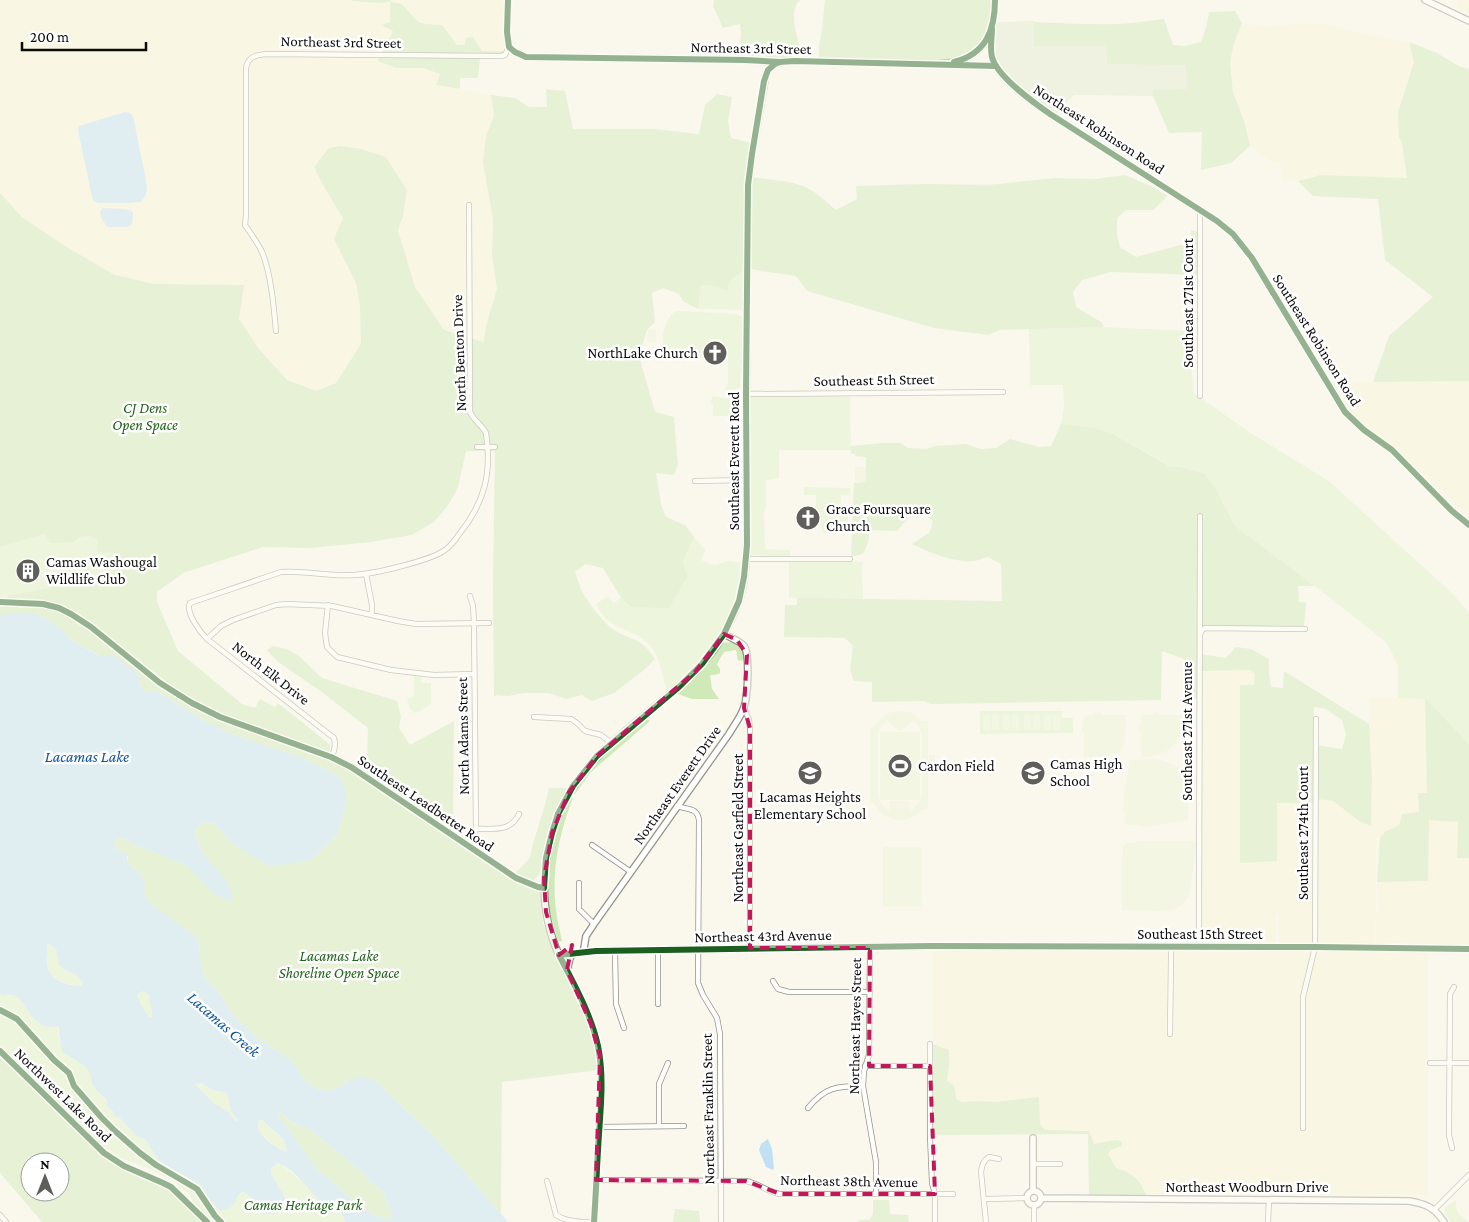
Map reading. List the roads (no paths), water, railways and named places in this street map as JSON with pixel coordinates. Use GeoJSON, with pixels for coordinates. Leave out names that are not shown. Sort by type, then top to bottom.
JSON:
{"type":"FeatureCollection","features":[{"type":"Feature","properties":{"kind":"main road"},"geometry":{"type":"LineString","coordinates":[[947,64],[959,61],[973,54],[986,42],[992,29],[995,0]]}},
{"type":"Feature","properties":{"kind":"main road","name":"Northeast 3rd Street"},"geometry":{"type":"LineString","coordinates":[[780,62],[947,64]]}},
{"type":"Feature","properties":{"kind":"main road","name":"Southeast Everett Road"},"geometry":{"type":"LineString","coordinates":[[594,1222],[601,1072],[598,1045],[581,998],[559,954],[549,923],[544,888],[546,858],[550,838],[562,807],[582,772],[596,756],[667,697],[702,664],[724,634],[739,601],[746,559],[748,199],[751,162],[764,81],[768,70],[780,62]]}},
{"type":"Feature","properties":{"kind":"main road"},"geometry":{"type":"LineString","coordinates":[[567,970],[570,958],[574,953]]}},
{"type":"Feature","properties":{"kind":"main road","name":"Northwest Lake Road"},"geometry":{"type":"LineString","coordinates":[[0,1052],[104,1153],[124,1166],[171,1187],[207,1222]]}},
{"type":"Feature","properties":{"kind":"street"},"geometry":{"type":"LineString","coordinates":[[508,0],[507,32],[509,47]]}},
{"type":"Feature","properties":{"kind":"street"},"geometry":{"type":"LineString","coordinates":[[1425,0],[1469,21]]}},
{"type":"Feature","properties":{"kind":"street"},"geometry":{"type":"LineString","coordinates":[[992,29],[991,55],[996,66]]}},
{"type":"Feature","properties":{"kind":"street","name":"Northeast 3rd Street"},"geometry":{"type":"LineString","coordinates":[[276,331],[266,265],[259,246],[245,225],[246,68],[248,60],[252,56],[266,54],[501,56],[505,55],[509,47],[521,55],[532,57],[780,62]]}},
{"type":"Feature","properties":{"kind":"street","name":"Northeast 3rd Street"},"geometry":{"type":"LineString","coordinates":[[947,64],[996,66]]}},
{"type":"Feature","properties":{"kind":"street","name":"Northeast Robinson Road"},"geometry":{"type":"LineString","coordinates":[[996,66],[1031,102],[1200,210]]}},
{"type":"Feature","properties":{"kind":"street","name":"North Benton Drive"},"geometry":{"type":"LineString","coordinates":[[188,606],[190,603],[281,572],[293,571],[347,576],[366,574],[430,558],[438,555],[451,545],[471,518],[482,497],[487,473],[487,447],[486,433],[474,420],[470,412],[469,205]]}},
{"type":"Feature","properties":{"kind":"street","name":"Southeast 271st Court"},"geometry":{"type":"LineString","coordinates":[[1200,210],[1200,396]]}},
{"type":"Feature","properties":{"kind":"street","name":"Southeast Robinson Road"},"geometry":{"type":"LineString","coordinates":[[1200,210],[1233,234],[1252,258],[1345,412],[1364,430],[1392,450],[1469,525]]}},
{"type":"Feature","properties":{"kind":"street","name":"Southeast 5th Street"},"geometry":{"type":"LineString","coordinates":[[746,394],[1003,392]]}},
{"type":"Feature","properties":{"kind":"street"},"geometry":{"type":"LineString","coordinates":[[477,447],[495,447]]}},
{"type":"Feature","properties":{"kind":"street"},"geometry":{"type":"LineString","coordinates":[[695,481],[747,480]]}},
{"type":"Feature","properties":{"kind":"street","name":"Southeast 271st Avenue"},"geometry":{"type":"LineString","coordinates":[[1199,947],[1200,516]]}},
{"type":"Feature","properties":{"kind":"street"},"geometry":{"type":"LineString","coordinates":[[746,559],[850,559]]}},
{"type":"Feature","properties":{"kind":"street"},"geometry":{"type":"LineString","coordinates":[[366,574],[372,603],[372,614]]}},
{"type":"Feature","properties":{"kind":"street","name":"North Adams Street"},"geometry":{"type":"LineString","coordinates":[[468,846],[476,829],[474,623],[473,606],[470,596]]}},
{"type":"Feature","properties":{"kind":"street","name":"Southeast Leadbetter Road"},"geometry":{"type":"LineString","coordinates":[[0,602],[43,604],[66,611],[91,627],[160,683],[192,703],[220,717],[331,757],[351,767],[520,880],[538,888],[544,888]]}},
{"type":"Feature","properties":{"kind":"street"},"geometry":{"type":"LineString","coordinates":[[207,639],[221,626],[234,620],[276,605],[294,603],[328,606],[416,624],[489,623]]}},
{"type":"Feature","properties":{"kind":"street","name":"North Elk Drive"},"geometry":{"type":"LineString","coordinates":[[188,606],[188,610],[198,628],[207,639],[334,738],[334,752],[331,757]]}},
{"type":"Feature","properties":{"kind":"street"},"geometry":{"type":"LineString","coordinates":[[328,606],[326,647],[337,657],[403,672],[434,675],[474,674]]}},
{"type":"Feature","properties":{"kind":"street"},"geometry":{"type":"LineString","coordinates":[[1200,634],[1205,628],[1305,629]]}},
{"type":"Feature","properties":{"kind":"street","name":"Northeast Everett Drive"},"geometry":{"type":"LineString","coordinates":[[584,948],[586,936],[594,924],[738,720],[744,708],[747,685],[746,648],[724,634]]}},
{"type":"Feature","properties":{"kind":"street","name":"Northeast Garfield Street"},"geometry":{"type":"LineString","coordinates":[[744,708],[750,728],[750,948]]}},
{"type":"Feature","properties":{"kind":"street"},"geometry":{"type":"LineString","coordinates":[[534,718],[570,719],[585,731],[601,735],[612,743]]}},
{"type":"Feature","properties":{"kind":"street","name":"Southeast 274th Court"},"geometry":{"type":"LineString","coordinates":[[1302,1128],[1303,997],[1315,947],[1316,719]]}},
{"type":"Feature","properties":{"kind":"street","name":"Northeast Franklin Street"},"geometry":{"type":"LineString","coordinates":[[677,806],[692,809],[698,814],[698,983],[717,1018],[720,1034],[722,1222]]}},
{"type":"Feature","properties":{"kind":"street"},"geometry":{"type":"LineString","coordinates":[[476,829],[506,828],[514,823],[519,814]]}},
{"type":"Feature","properties":{"kind":"street"},"geometry":{"type":"LineString","coordinates":[[592,845],[631,872]]}},
{"type":"Feature","properties":{"kind":"street"},"geometry":{"type":"LineString","coordinates":[[579,883],[579,909],[594,924]]}},
{"type":"Feature","properties":{"kind":"street","name":"Southeast 15th Street"},"geometry":{"type":"LineString","coordinates":[[930,946],[1315,947],[1469,950]]}},
{"type":"Feature","properties":{"kind":"street","name":"Northeast 43rd Avenue"},"geometry":{"type":"LineString","coordinates":[[559,954],[596,951],[930,946]]}},
{"type":"Feature","properties":{"kind":"street"},"geometry":{"type":"LineString","coordinates":[[1169,946],[1171,950],[1170,1034]]}},
{"type":"Feature","properties":{"kind":"street","name":"Northeast 43rd Avenue"},"geometry":{"type":"LineString","coordinates":[[559,954],[564,951],[584,948],[596,951]]}},
{"type":"Feature","properties":{"kind":"street","name":"Northeast Hayes Street"},"geometry":{"type":"LineString","coordinates":[[870,948],[869,1054],[865,1066],[863,1086],[876,1162],[876,1194]]}},
{"type":"Feature","properties":{"kind":"street"},"geometry":{"type":"LineString","coordinates":[[615,951],[616,1004],[624,1028]]}},
{"type":"Feature","properties":{"kind":"street"},"geometry":{"type":"LineString","coordinates":[[658,951],[658,1004]]}},
{"type":"Feature","properties":{"kind":"street"},"geometry":{"type":"LineString","coordinates":[[773,981],[778,989],[789,992],[870,992]]}},
{"type":"Feature","properties":{"kind":"street"},"geometry":{"type":"LineString","coordinates":[[1452,1148],[1449,1139],[1450,994],[1454,987]]}},
{"type":"Feature","properties":{"kind":"street"},"geometry":{"type":"LineString","coordinates":[[930,1044],[930,1135],[932,1184],[935,1194],[935,1222]]}},
{"type":"Feature","properties":{"kind":"street"},"geometry":{"type":"LineString","coordinates":[[659,1126],[659,1084],[668,1063]]}},
{"type":"Feature","properties":{"kind":"street"},"geometry":{"type":"LineString","coordinates":[[1430,1063],[1469,1063]]}},
{"type":"Feature","properties":{"kind":"street"},"geometry":{"type":"LineString","coordinates":[[865,1066],[930,1066]]}},
{"type":"Feature","properties":{"kind":"street"},"geometry":{"type":"LineString","coordinates":[[808,1108],[817,1097],[826,1091],[843,1087],[863,1086]]}},
{"type":"Feature","properties":{"kind":"street"},"geometry":{"type":"LineString","coordinates":[[599,1127],[684,1126]]}},
{"type":"Feature","properties":{"kind":"street"},"geometry":{"type":"LineString","coordinates":[[1033,1138],[1033,1190]]}},
{"type":"Feature","properties":{"kind":"street"},"geometry":{"type":"LineString","coordinates":[[986,1222],[982,1165],[984,1160],[989,1157],[999,1159]]}},
{"type":"Feature","properties":{"kind":"street"},"geometry":{"type":"LineString","coordinates":[[1033,1164],[1060,1164]]}},
{"type":"Feature","properties":{"kind":"street"},"geometry":{"type":"LineString","coordinates":[[1434,1210],[1469,1175]]}},
{"type":"Feature","properties":{"kind":"street","name":"Northeast 38th Avenue"},"geometry":{"type":"LineString","coordinates":[[596,1180],[721,1180],[752,1182],[770,1192],[780,1194],[953,1194]]}},
{"type":"Feature","properties":{"kind":"street"},"geometry":{"type":"LineString","coordinates":[[547,1181],[556,1215],[562,1219],[594,1222]]}},
{"type":"Feature","properties":{"kind":"street"},"geometry":{"type":"LineString","coordinates":[[1026,1198],[1028,1193],[1033,1190]]}},
{"type":"Feature","properties":{"kind":"street"},"geometry":{"type":"LineString","coordinates":[[1026,1198],[1029,1204],[1038,1204],[1041,1198],[1039,1192],[1033,1190]]}},
{"type":"Feature","properties":{"kind":"street"},"geometry":{"type":"LineString","coordinates":[[985,1199],[1026,1198]]}},
{"type":"Feature","properties":{"kind":"street","name":"Northeast Woodburn Drive"},"geometry":{"type":"LineString","coordinates":[[1041,1198],[1409,1201],[1425,1204],[1434,1210],[1444,1222]]}},
{"type":"Feature","properties":{"kind":"street"},"geometry":{"type":"LineString","coordinates":[[1268,1222],[1269,1200]]}},
{"type":"Feature","properties":{"kind":"street"},"geometry":{"type":"LineString","coordinates":[[1034,1205],[1034,1222]]}},
{"type":"Feature","properties":{"kind":"street"},"geometry":{"type":"LineString","coordinates":[[0,1215],[6,1222]]}},
{"type":"Feature","properties":{"kind":"water"},"geometry":{"type":"Polygon","coordinates":[[[125,112],[133,116],[145,175],[147,189],[145,197],[140,202],[98,203],[92,197],[78,130],[79,126],[125,112]]]}},
{"type":"Feature","properties":{"kind":"water"},"geometry":{"type":"Polygon","coordinates":[[[103,208],[132,211],[132,225],[127,227],[107,227],[100,214],[103,208]]]}},
{"type":"Feature","properties":{"kind":"water","name":"Lacamas Lake"},"geometry":{"type":"Polygon","coordinates":[[[36,613],[63,630],[68,638],[98,655],[111,655],[119,659],[138,674],[140,685],[145,692],[158,692],[208,723],[236,736],[303,758],[339,777],[346,789],[346,805],[337,835],[311,860],[282,865],[268,865],[229,840],[215,824],[204,822],[195,829],[201,849],[226,880],[233,899],[228,901],[214,894],[187,866],[133,844],[126,839],[118,838],[114,842],[116,849],[127,853],[127,862],[139,873],[145,883],[144,894],[152,905],[194,935],[199,942],[204,977],[220,994],[231,1013],[256,1037],[292,1061],[304,1079],[317,1089],[328,1091],[363,1076],[375,1080],[437,1140],[508,1222],[346,1222],[336,1204],[330,1201],[323,1204],[295,1174],[277,1163],[271,1168],[271,1173],[284,1196],[287,1207],[276,1213],[262,1214],[252,1199],[244,1192],[240,1193],[230,1208],[221,1211],[210,1200],[203,1187],[159,1161],[147,1142],[143,1138],[136,1136],[107,1107],[106,1099],[92,1084],[91,1076],[85,1066],[62,1052],[58,1026],[47,1027],[39,1023],[17,997],[11,994],[3,996],[0,993],[0,615],[36,613]],[[48,943],[50,974],[63,983],[80,986],[83,983],[77,975],[59,965],[56,949],[48,943]],[[144,991],[137,994],[141,1005],[149,1017],[153,1017],[149,996],[144,991]],[[202,1083],[195,1084],[215,1104],[230,1113],[234,1120],[239,1122],[231,1111],[227,1093],[212,1090],[202,1083]],[[280,1112],[278,1115],[317,1170],[361,1206],[376,1216],[389,1220],[392,1216],[391,1211],[383,1192],[360,1170],[309,1129],[295,1124],[280,1112]],[[259,1120],[259,1130],[272,1144],[287,1152],[284,1140],[262,1120],[259,1120]]]}},
{"type":"Feature","properties":{"kind":"water"},"geometry":{"type":"Polygon","coordinates":[[[768,1139],[772,1149],[773,1170],[766,1167],[759,1150],[761,1144],[768,1139]]]}},
{"type":"Feature","properties":{"kind":"place","name":"NorthLake Church"},"geometry":{"type":"Point","coordinates":[715,353]}},
{"type":"Feature","properties":{"kind":"place","name":"Grace Foursquare Church"},"geometry":{"type":"Point","coordinates":[808,518]}},
{"type":"Feature","properties":{"kind":"place","name":"Camas Washougal Wildlife Club"},"geometry":{"type":"Point","coordinates":[28,571]}},
{"type":"Feature","properties":{"kind":"place","name":"Cardon Field"},"geometry":{"type":"Point","coordinates":[900,766]}},
{"type":"Feature","properties":{"kind":"place","name":"Lacamas Heights Elementary School"},"geometry":{"type":"Point","coordinates":[810,773]}},
{"type":"Feature","properties":{"kind":"place","name":"Camas High School"},"geometry":{"type":"Point","coordinates":[1033,773]}},
{"type":"Feature","properties":{"kind":"park label","name":"CJ Dens Open Space"},"geometry":{"type":"Point","coordinates":[145,416]}},
{"type":"Feature","properties":{"kind":"park label","name":"Lacamas Lake Shoreline Open Space"},"geometry":{"type":"Point","coordinates":[339,964]}},
{"type":"Feature","properties":{"kind":"park label","name":"Camas Heritage Park"},"geometry":{"type":"Point","coordinates":[303,1205]}},
{"type":"Feature","properties":{"kind":"water label","name":"Lacamas Creek"},"geometry":{"type":"Point","coordinates":[224,1024]}}]}
